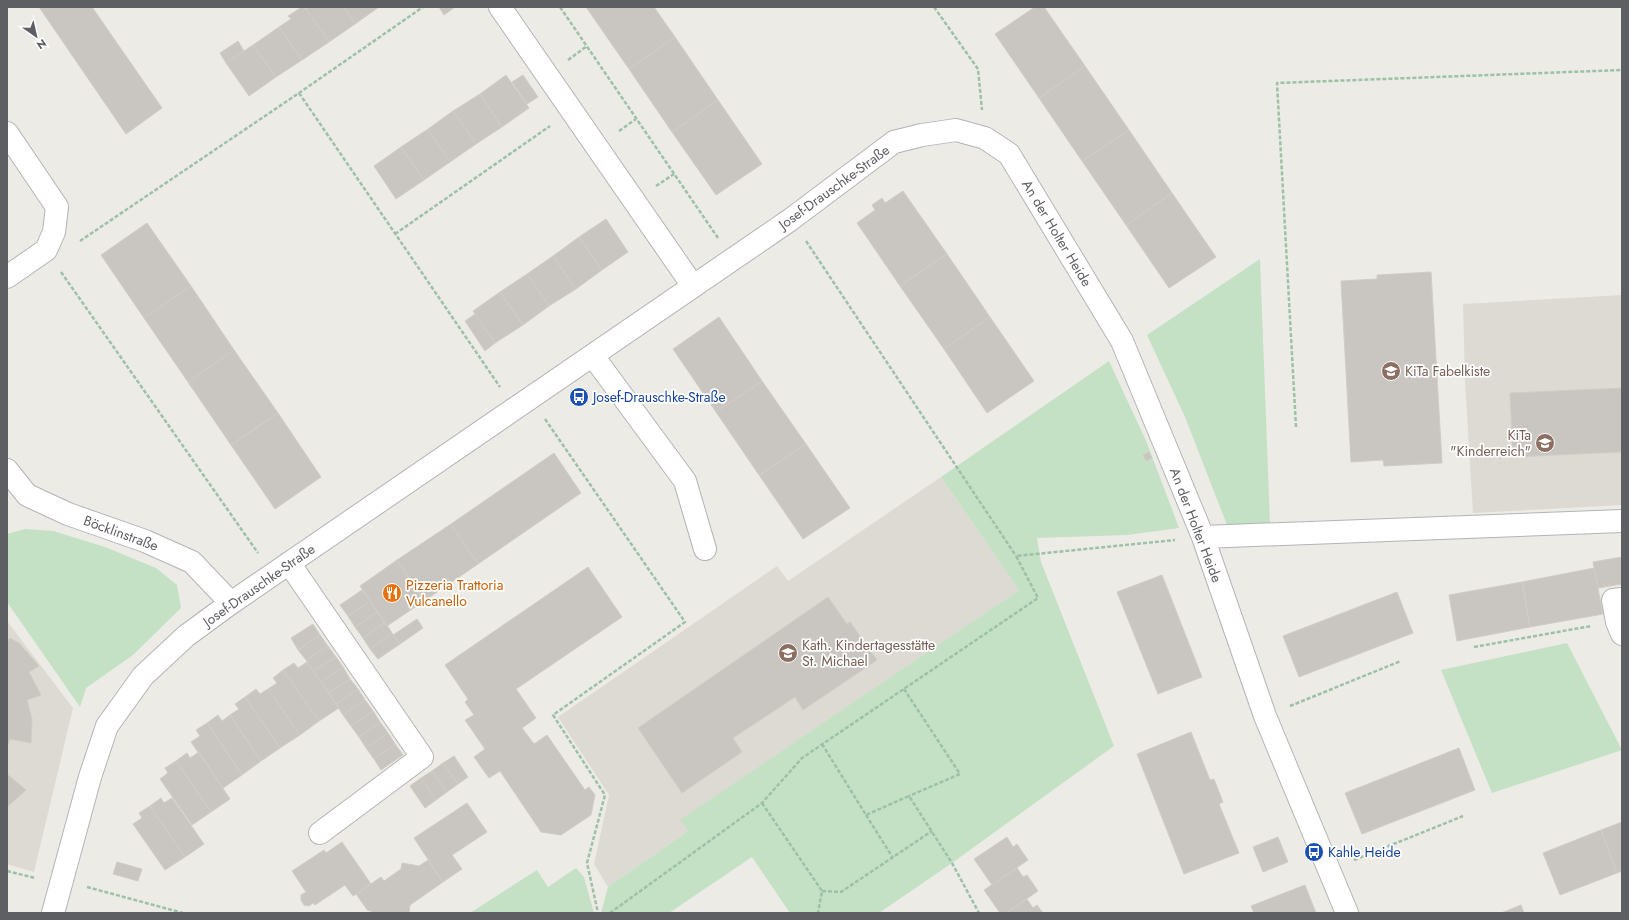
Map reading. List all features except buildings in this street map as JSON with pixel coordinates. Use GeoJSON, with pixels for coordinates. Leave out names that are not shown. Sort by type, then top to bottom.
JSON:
{"type":"FeatureCollection","features":[{"type":"Feature","properties":{"kind":"street"},"geometry":{"type":"LineString","coordinates":[[500,7],[693,286]]}},
{"type":"Feature","properties":{"kind":"street","name":"Josef-Drauschke-Straße"},"geometry":{"type":"LineString","coordinates":[[53,913],[90,777],[106,726],[143,676],[186,636],[231,603],[790,220],[894,142],[922,135],[956,130],[985,138],[1009,154]]}},
{"type":"Feature","properties":{"kind":"street"},"geometry":{"type":"LineString","coordinates":[[7,133],[57,207],[54,232],[46,250],[7,277]]}},
{"type":"Feature","properties":{"kind":"street","name":"An der Holter Heide"},"geometry":{"type":"LineString","coordinates":[[1009,154],[1122,341],[1203,537],[1265,716],[1347,913]]}},
{"type":"Feature","properties":{"kind":"street"},"geometry":{"type":"LineString","coordinates":[[593,356],[685,481],[705,549]]}},
{"type":"Feature","properties":{"kind":"street","name":"Böcklinstraße"},"geometry":{"type":"LineString","coordinates":[[7,470],[27,495],[68,514],[145,541],[192,562],[231,603]]}},
{"type":"Feature","properties":{"kind":"street"},"geometry":{"type":"LineString","coordinates":[[1203,537],[1622,521]]}},
{"type":"Feature","properties":{"kind":"street"},"geometry":{"type":"LineString","coordinates":[[281,569],[422,758],[320,833]]}},
{"type":"Feature","properties":{"kind":"street"},"geometry":{"type":"LineString","coordinates":[[1620,628],[1613,600],[1622,599]]}},
{"type":"Feature","properties":{"kind":"path"},"geometry":{"type":"LineString","coordinates":[[78,242],[300,93],[423,7]]}},
{"type":"Feature","properties":{"kind":"path"},"geometry":{"type":"LineString","coordinates":[[560,7],[732,259]]}},
{"type":"Feature","properties":{"kind":"path"},"geometry":{"type":"LineString","coordinates":[[934,7],[978,69],[985,138]]}},
{"type":"Feature","properties":{"kind":"path"},"geometry":{"type":"LineString","coordinates":[[1296,427],[1277,83],[1622,70]]}},
{"type":"Feature","properties":{"kind":"path"},"geometry":{"type":"LineString","coordinates":[[300,93],[395,234],[523,403],[685,622],[553,715],[605,795],[587,863],[598,913]]}},
{"type":"Feature","properties":{"kind":"path"},"geometry":{"type":"LineString","coordinates":[[395,234],[572,110]]}},
{"type":"Feature","properties":{"kind":"path"},"geometry":{"type":"LineString","coordinates":[[610,913],[762,803],[802,758],[1038,598],[1016,556],[809,244],[790,220]]}},
{"type":"Feature","properties":{"kind":"path"},"geometry":{"type":"LineString","coordinates":[[46,250],[281,569]]}},
{"type":"Feature","properties":{"kind":"path"},"geometry":{"type":"LineString","coordinates":[[1016,556],[1203,537]]}},
{"type":"Feature","properties":{"kind":"path"},"geometry":{"type":"LineString","coordinates":[[1474,647],[1620,628]]}},
{"type":"Feature","properties":{"kind":"path"},"geometry":{"type":"LineString","coordinates":[[1265,716],[1401,661]]}},
{"type":"Feature","properties":{"kind":"path"},"geometry":{"type":"LineString","coordinates":[[866,815],[960,774],[904,689]]}},
{"type":"Feature","properties":{"kind":"path"},"geometry":{"type":"LineString","coordinates":[[822,744],[893,858]]}},
{"type":"Feature","properties":{"kind":"path"},"geometry":{"type":"LineString","coordinates":[[909,796],[932,831],[979,913]]}},
{"type":"Feature","properties":{"kind":"path"},"geometry":{"type":"LineString","coordinates":[[762,803],[822,891],[818,913]]}},
{"type":"Feature","properties":{"kind":"path"},"geometry":{"type":"LineString","coordinates":[[1329,870],[1463,816]]}},
{"type":"Feature","properties":{"kind":"path"},"geometry":{"type":"LineString","coordinates":[[822,891],[841,892],[932,831]]}},
{"type":"Feature","properties":{"kind":"path"},"geometry":{"type":"LineString","coordinates":[[7,871],[61,884],[95,888],[183,913]]}},
{"type":"Feature","properties":{"kind":"shaded area","name":"KiTa \"Kinderreich\""},"geometry":{"type":"Polygon","coordinates":[[[1622,295],[1622,505],[1473,513],[1465,381],[1463,304],[1622,295]]]}},
{"type":"Feature","properties":{"kind":"shaded area","name":"Kath. Kindertagesstätte St. Michael"},"geometry":{"type":"Polygon","coordinates":[[[941,477],[1019,590],[681,820],[688,831],[608,887],[594,864],[609,795],[558,717],[777,566],[788,581],[941,477]]]}},
{"type":"Feature","properties":{"kind":"shaded area"},"geometry":{"type":"Polygon","coordinates":[[[7,621],[73,708],[34,872],[7,864],[7,621]]]}},
{"type":"Feature","properties":{"kind":"green space"},"geometry":{"type":"Polygon","coordinates":[[[1260,259],[1270,524],[1227,525],[1185,417],[1147,335],[1260,259]]]}},
{"type":"Feature","properties":{"kind":"green space"},"geometry":{"type":"Polygon","coordinates":[[[1109,361],[1147,443],[1179,528],[1127,535],[1037,538],[1041,562],[1114,746],[952,863],[879,913],[790,913],[752,857],[669,913],[601,913],[608,887],[688,831],[680,820],[1019,590],[941,477],[1109,361]]]}},
{"type":"Feature","properties":{"kind":"green space"},"geometry":{"type":"Polygon","coordinates":[[[25,529],[53,531],[105,547],[156,568],[177,585],[181,608],[133,655],[86,688],[80,707],[7,602],[7,534],[25,529]]]}},
{"type":"Feature","properties":{"kind":"green space"},"geometry":{"type":"Polygon","coordinates":[[[1567,643],[1622,750],[1492,793],[1441,670],[1567,643]]]}},
{"type":"Feature","properties":{"kind":"green space"},"geometry":{"type":"Polygon","coordinates":[[[576,868],[584,877],[594,913],[470,913],[537,870],[548,887],[576,868]]]}},
{"type":"Feature","properties":{"kind":"place","name":"KiTa Fabelkiste"},"geometry":{"type":"Point","coordinates":[1391,371]}},
{"type":"Feature","properties":{"kind":"place","name":"Josef-Drauschke-Straße"},"geometry":{"type":"Point","coordinates":[579,397]}},
{"type":"Feature","properties":{"kind":"place","name":"KiTa \"Kinderreich\""},"geometry":{"type":"Point","coordinates":[1545,443]}},
{"type":"Feature","properties":{"kind":"place","name":"Pizzeria Trattoria Vulcanello"},"geometry":{"type":"Point","coordinates":[392,593]}},
{"type":"Feature","properties":{"kind":"place","name":"Kath. Kindertagesstätte St. Michael"},"geometry":{"type":"Point","coordinates":[788,653]}},
{"type":"Feature","properties":{"kind":"place","name":"Kahle Heide"},"geometry":{"type":"Point","coordinates":[1314,852]}}]}
